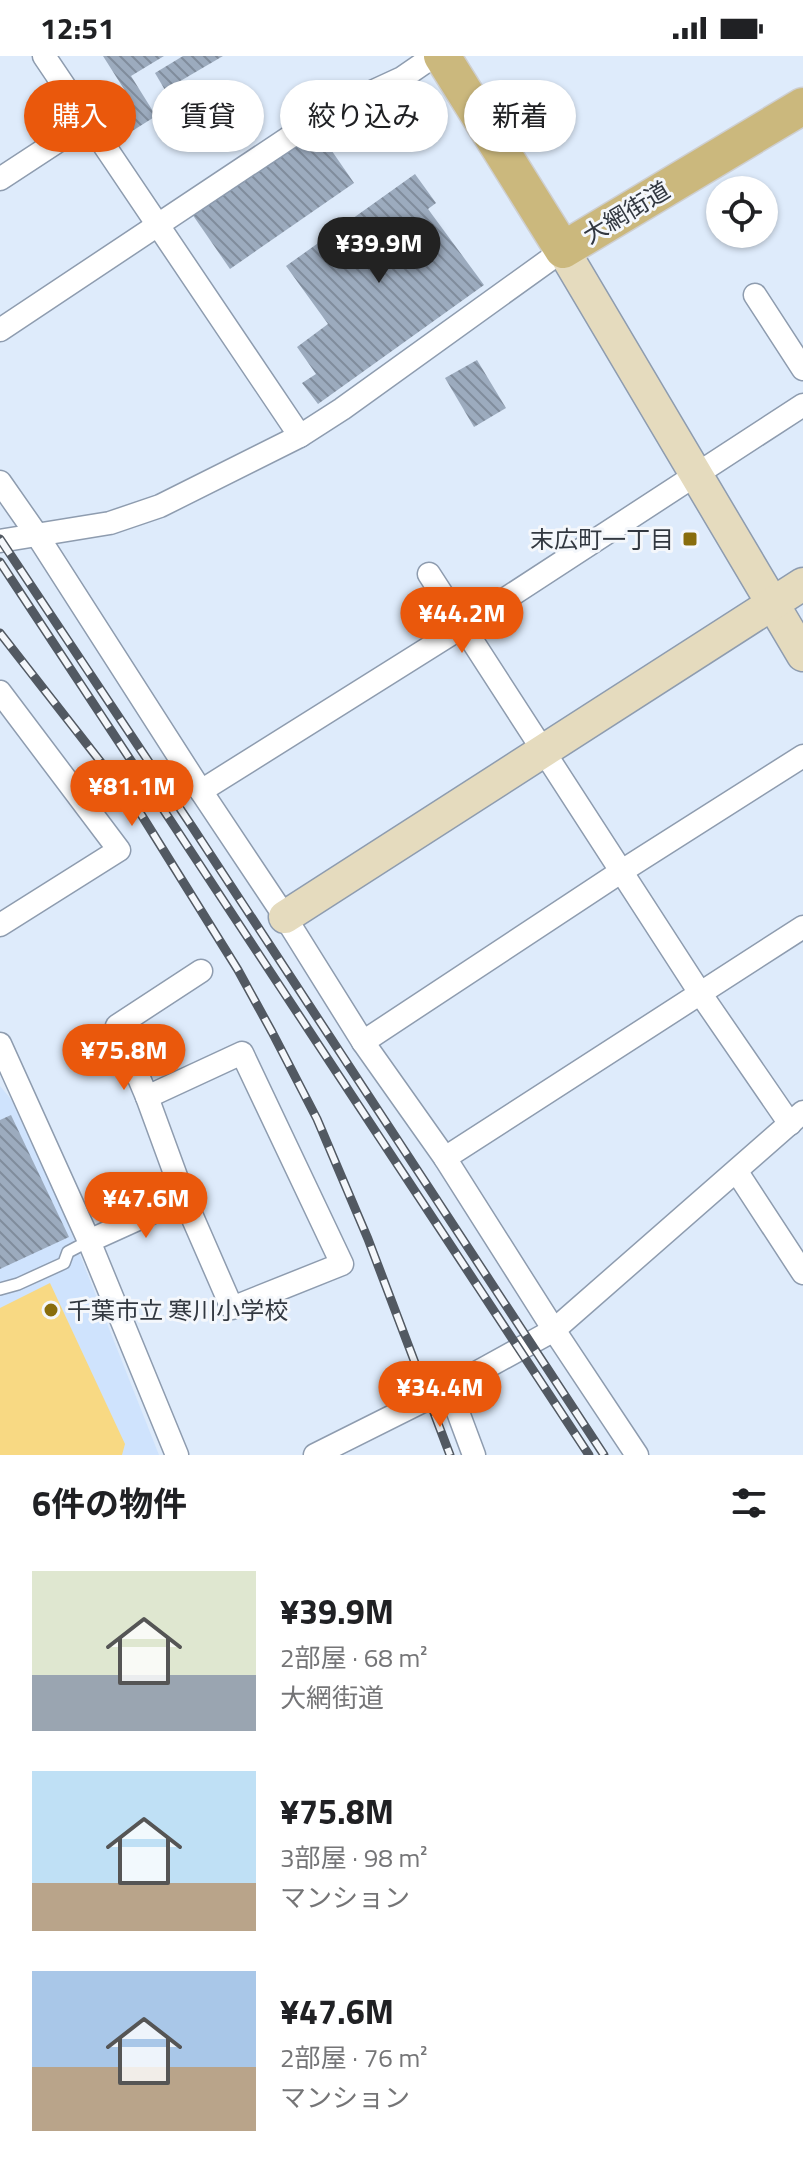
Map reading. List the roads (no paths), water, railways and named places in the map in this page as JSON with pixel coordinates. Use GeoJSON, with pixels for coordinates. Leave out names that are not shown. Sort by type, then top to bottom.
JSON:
{"type":"FeatureCollection","features":[{"type":"Feature","properties":{"kind":"main road","name":"大網街道"},"geometry":{"type":"LineString","coordinates":[[442,56],[563,250],[803,106]]}},
{"type":"Feature","properties":{"kind":"street"},"geometry":{"type":"LineString","coordinates":[[44,56],[60,80]]}},
{"type":"Feature","properties":{"kind":"street"},"geometry":{"type":"LineString","coordinates":[[0,330],[326,113],[402,78],[434,56]]}},
{"type":"Feature","properties":{"kind":"street"},"geometry":{"type":"LineString","coordinates":[[0,179],[41,152]]}},
{"type":"Feature","properties":{"kind":"street"},"geometry":{"type":"LineString","coordinates":[[108,152],[300,436]]}},
{"type":"Feature","properties":{"kind":"street"},"geometry":{"type":"LineString","coordinates":[[0,541],[110,523],[160,506],[300,436],[563,250],[803,655]]}},
{"type":"Feature","properties":{"kind":"street"},"geometry":{"type":"LineString","coordinates":[[755,295],[802,365]]}},
{"type":"Feature","properties":{"kind":"street"},"geometry":{"type":"LineString","coordinates":[[201,791],[463,626],[803,405]]}},
{"type":"Feature","properties":{"kind":"street"},"geometry":{"type":"LineString","coordinates":[[0,482],[285,917],[363,1042],[445,1158],[637,1455]]}},
{"type":"Feature","properties":{"kind":"street"},"geometry":{"type":"LineString","coordinates":[[315,1455],[449,1388],[554,1330],[796,1118],[700,993],[429,574]]}},
{"type":"Feature","properties":{"kind":"street"},"geometry":{"type":"LineString","coordinates":[[285,917],[803,584]]}},
{"type":"Feature","properties":{"kind":"street"},"geometry":{"type":"LineString","coordinates":[[0,692],[119,850],[0,925]]}},
{"type":"Feature","properties":{"kind":"street"},"geometry":{"type":"LineString","coordinates":[[363,1042],[803,756]]}},
{"type":"Feature","properties":{"kind":"street"},"geometry":{"type":"LineString","coordinates":[[445,1158],[803,927]]}},
{"type":"Feature","properties":{"kind":"street"},"geometry":{"type":"LineString","coordinates":[[147,1097],[242,1053],[342,1264],[232,1308],[184,1198],[117,1026],[201,971]]}},
{"type":"Feature","properties":{"kind":"street"},"geometry":{"type":"LineString","coordinates":[[0,1044],[89,1241],[177,1455]]}},
{"type":"Feature","properties":{"kind":"street"},"geometry":{"type":"LineString","coordinates":[[737,1172],[803,1273]]}},
{"type":"Feature","properties":{"kind":"street"},"geometry":{"type":"LineString","coordinates":[[89,1241],[184,1198]]}},
{"type":"Feature","properties":{"kind":"street"},"geometry":{"type":"LineString","coordinates":[[449,1388],[474,1455]]}},
{"type":"Feature","properties":{"kind":"lane"},"geometry":{"type":"LineString","coordinates":[[0,1289],[64,1263],[68,1252],[89,1241]]}},
{"type":"Feature","properties":{"kind":"railway"},"geometry":{"type":"LineString","coordinates":[[0,539],[604,1455]]}},
{"type":"Feature","properties":{"kind":"railway"},"geometry":{"type":"LineString","coordinates":[[0,562],[589,1455]]}},
{"type":"Feature","properties":{"kind":"railway"},"geometry":{"type":"LineString","coordinates":[[0,633],[139,811],[238,970],[272,1032],[317,1119],[368,1239],[450,1455]]}},
{"type":"Feature","properties":{"kind":"place","name":"末広町一丁目"},"geometry":{"type":"Point","coordinates":[690,539]}},
{"type":"Feature","properties":{"kind":"place","name":"千葉市立 寒川小学校"},"geometry":{"type":"Point","coordinates":[51,1310]}}]}
